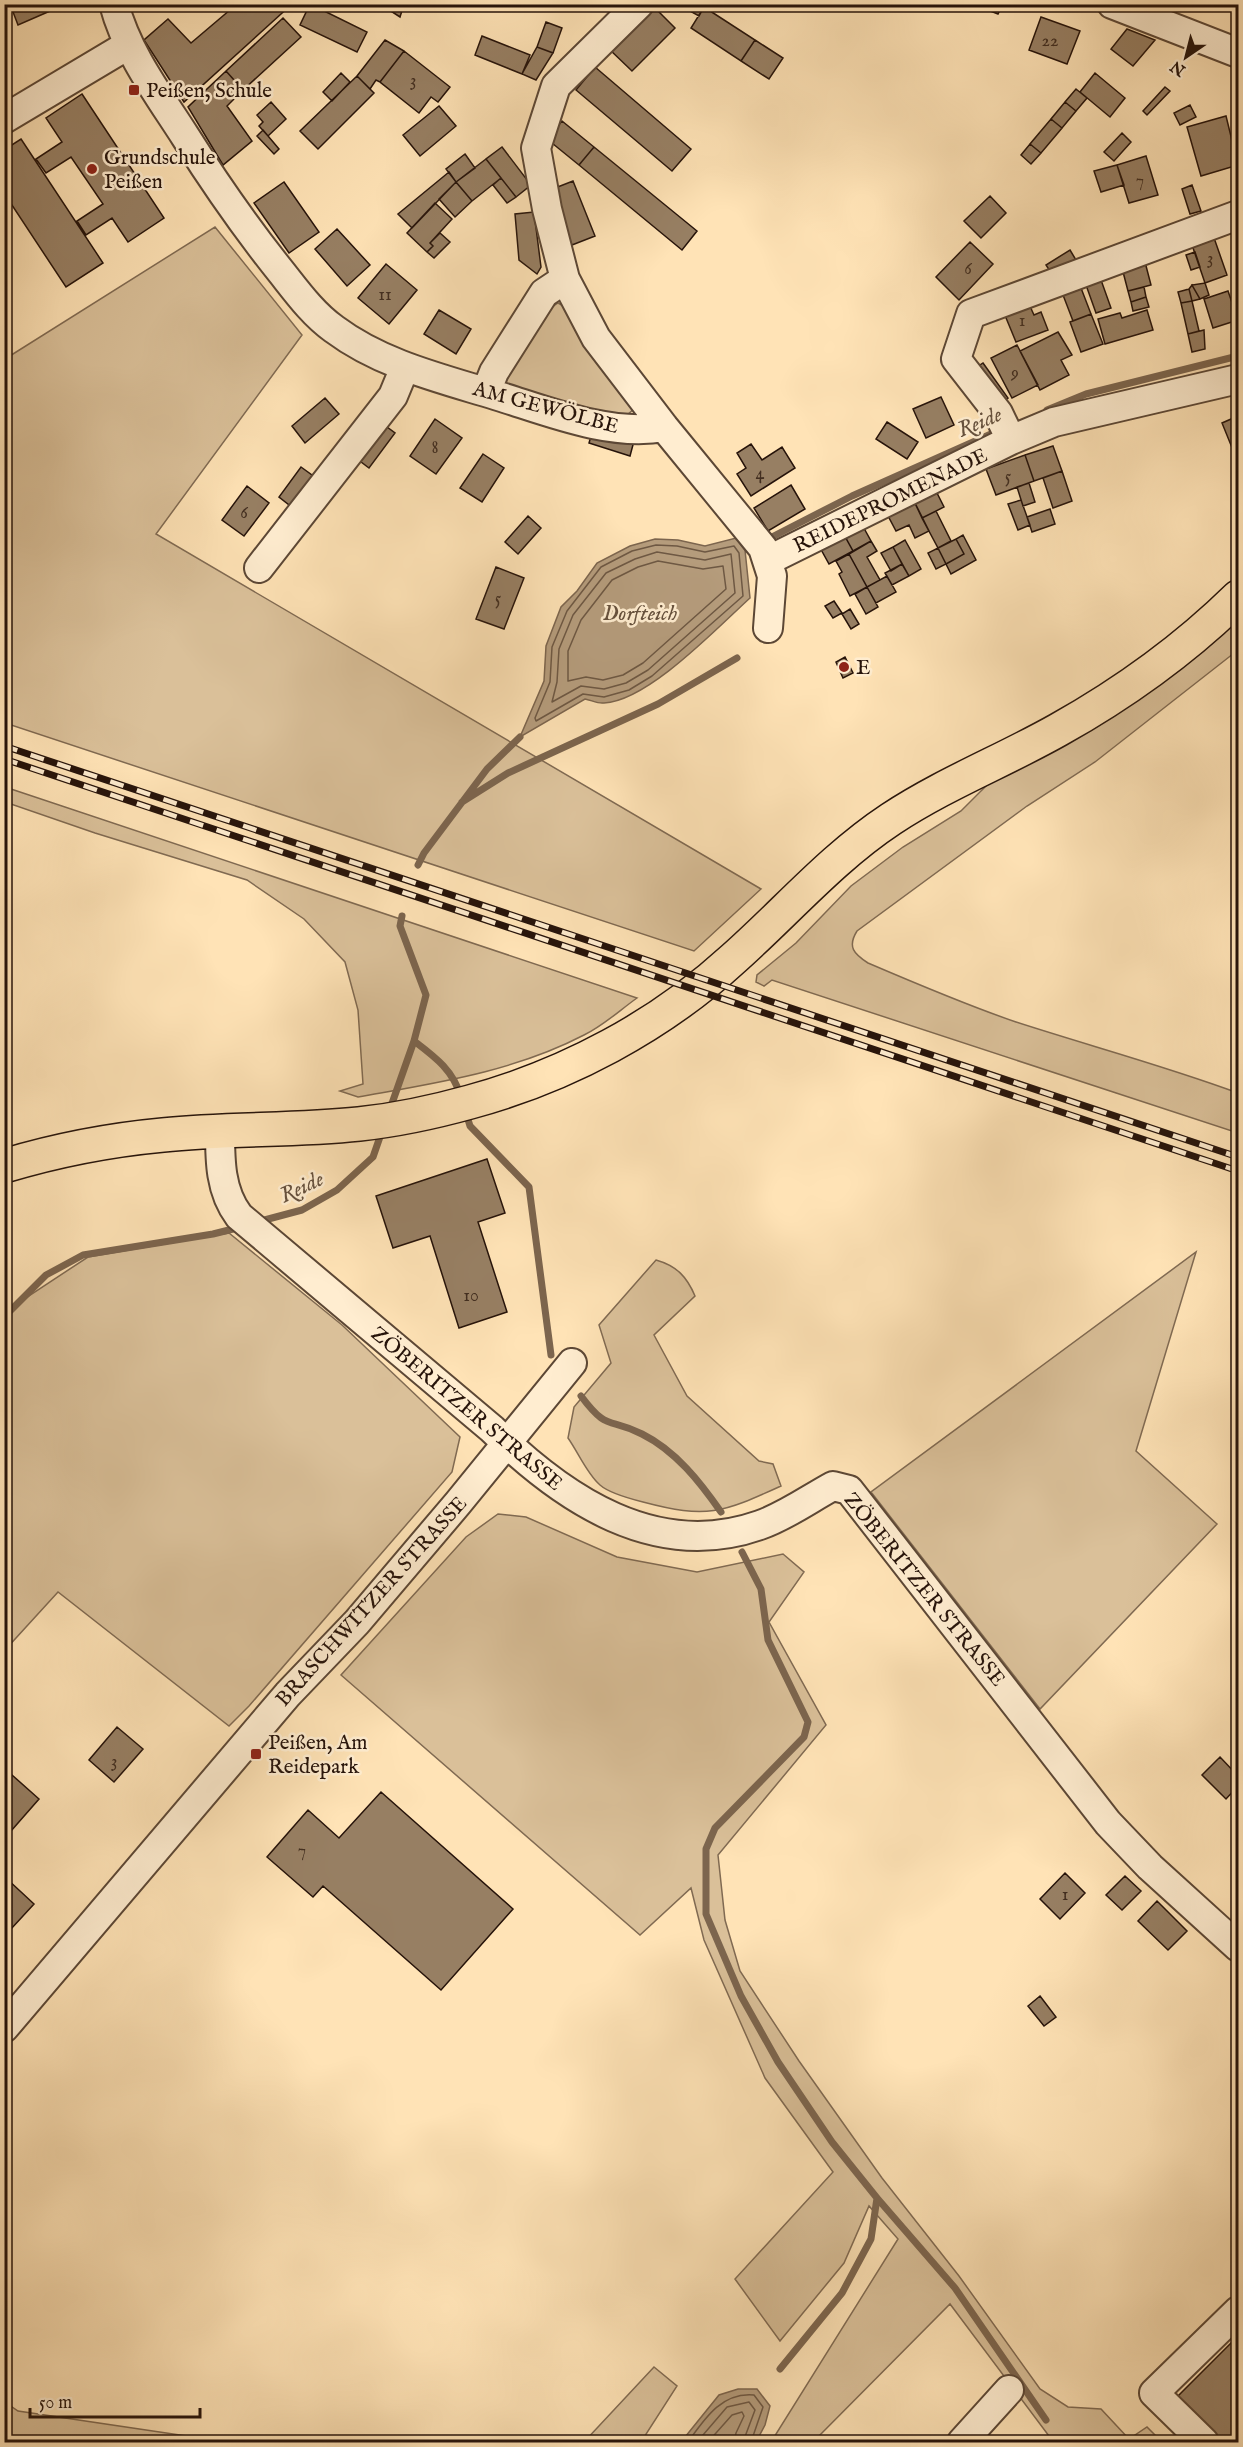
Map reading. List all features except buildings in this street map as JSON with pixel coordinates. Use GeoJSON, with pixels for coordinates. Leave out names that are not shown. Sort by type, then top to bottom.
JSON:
{"type":"FeatureCollection","features":[{"type":"Feature","properties":{"kind":"main road"},"geometry":{"type":"LineString","coordinates":[[4,1166],[101,1142],[220,1131],[360,1124],[396,1119],[472,1101],[569,1066],[666,1012],[733,960],[827,869],[864,838],[915,804],[1057,731],[1107,701],[1175,652],[1239,597]]}},
{"type":"Feature","properties":{"kind":"street","name":"AM GEWÖLBE"},"geometry":{"type":"LineString","coordinates":[[114,4],[129,45],[235,215],[305,301],[333,328],[368,351],[405,367],[536,408],[641,431],[664,427]]}},
{"type":"Feature","properties":{"kind":"street"},"geometry":{"type":"LineString","coordinates":[[639,4],[556,86],[536,148],[547,209],[565,279],[596,338],[664,427],[762,548],[772,576],[768,628]]}},
{"type":"Feature","properties":{"kind":"street"},"geometry":{"type":"LineString","coordinates":[[1112,4],[1239,53]]}},
{"type":"Feature","properties":{"kind":"street"},"geometry":{"type":"LineString","coordinates":[[4,119],[129,45]]}},
{"type":"Feature","properties":{"kind":"street"},"geometry":{"type":"LineString","coordinates":[[1005,429],[956,359],[971,314],[1239,215]]}},
{"type":"Feature","properties":{"kind":"street"},"geometry":{"type":"LineString","coordinates":[[486,392],[494,372],[544,293],[565,279]]}},
{"type":"Feature","properties":{"kind":"street"},"geometry":{"type":"LineString","coordinates":[[259,568],[393,396],[405,367]]}},
{"type":"Feature","properties":{"kind":"street","name":"REIDEPROMENADE"},"geometry":{"type":"LineString","coordinates":[[762,548],[1005,429],[1054,422],[1239,379]]}},
{"type":"Feature","properties":{"kind":"street","name":"ZÖBERITZER STRASSE"},"geometry":{"type":"LineString","coordinates":[[220,1131],[222,1175],[227,1196],[239,1216],[556,1486],[595,1510],[636,1526],[685,1534],[740,1531],[781,1516],[833,1486],[849,1490],[1108,1822],[1150,1867],[1239,1947]]}},
{"type":"Feature","properties":{"kind":"street","name":"BRASCHWITZER STRASSE"},"geometry":{"type":"LineString","coordinates":[[4,2028],[280,1702],[357,1622],[572,1363]]}},
{"type":"Feature","properties":{"kind":"street"},"geometry":{"type":"LineString","coordinates":[[1204,2442],[1154,2393],[1239,2311]]}},
{"type":"Feature","properties":{"kind":"street"},"geometry":{"type":"LineString","coordinates":[[962,2442],[1009,2390]]}},
{"type":"Feature","properties":{"kind":"shaded area"},"geometry":{"type":"Polygon","coordinates":[[[215,227],[302,335],[156,534],[761,889],[694,951],[5,723],[5,359],[215,227]]]}},
{"type":"Feature","properties":{"kind":"shaded area"},"geometry":{"type":"Polygon","coordinates":[[[558,303],[569,309],[635,408],[627,415],[578,408],[499,386],[540,315],[558,303]]]}},
{"type":"Feature","properties":{"kind":"shaded area"},"geometry":{"type":"Polygon","coordinates":[[[1238,615],[1238,650],[1095,762],[1027,806],[857,931],[852,946],[856,953],[868,963],[979,1009],[1238,1093],[1238,1133],[772,980],[764,986],[756,982],[757,975],[796,943],[851,886],[903,847],[961,811],[997,775],[1238,615]]]}},
{"type":"Feature","properties":{"kind":"shaded area"},"geometry":{"type":"Polygon","coordinates":[[[5,787],[637,998],[605,1023],[584,1035],[557,1048],[502,1067],[445,1081],[358,1097],[340,1091],[363,1084],[358,1010],[345,962],[304,919],[247,880],[95,833],[5,802],[5,787]]]}},
{"type":"Feature","properties":{"kind":"shaded area"},"geometry":{"type":"Polygon","coordinates":[[[229,1233],[342,1325],[460,1437],[452,1472],[249,1706],[229,1726],[58,1592],[5,1650],[4,1320],[18,1303],[88,1257],[229,1233]]]}},
{"type":"Feature","properties":{"kind":"shaded area"},"geometry":{"type":"Polygon","coordinates":[[[1196,1252],[1136,1451],[1217,1524],[1040,1709],[871,1492],[1196,1252]]]}},
{"type":"Feature","properties":{"kind":"shaded area"},"geometry":{"type":"Polygon","coordinates":[[[656,1260],[670,1265],[680,1273],[695,1296],[654,1335],[687,1396],[759,1461],[773,1464],[781,1486],[744,1502],[714,1510],[699,1512],[665,1507],[626,1497],[604,1488],[591,1475],[568,1438],[574,1407],[611,1363],[599,1325],[656,1260]]]}},
{"type":"Feature","properties":{"kind":"shaded area"},"geometry":{"type":"Polygon","coordinates":[[[498,1514],[526,1517],[617,1557],[697,1572],[783,1554],[804,1572],[769,1622],[826,1725],[718,1855],[725,1920],[740,1971],[799,2061],[882,2178],[959,2276],[1040,2389],[1068,2407],[1101,2409],[1129,2439],[1147,2427],[1162,2442],[1048,2442],[1049,2436],[950,2304],[813,2442],[771,2442],[898,2239],[869,2206],[844,2263],[780,2341],[735,2279],[833,2172],[765,2078],[704,1940],[691,1888],[640,1935],[341,1675],[466,1537],[498,1514]]]}},
{"type":"Feature","properties":{"kind":"shaded area"},"geometry":{"type":"Polygon","coordinates":[[[654,2367],[677,2386],[641,2442],[584,2442],[654,2367]]]}},
{"type":"Feature","properties":{"kind":"shaded area"},"geometry":{"type":"Polygon","coordinates":[[[5,2402],[18,2411],[227,2442],[5,2442],[5,2402]]]}},
{"type":"Feature","properties":{"kind":"water","name":"Dorfteich"},"geometry":{"type":"Polygon","coordinates":[[[736,538],[745,550],[750,598],[701,644],[661,677],[641,690],[622,699],[604,703],[585,699],[520,737],[544,681],[546,646],[561,607],[577,591],[597,563],[630,546],[655,539],[678,540],[705,546],[736,538]]]}},
{"type":"Feature","properties":{"kind":"water"},"geometry":{"type":"Polygon","coordinates":[[[738,2389],[757,2389],[770,2406],[765,2425],[756,2442],[681,2442],[719,2395],[738,2389]]]}},
{"type":"Feature","properties":{"kind":"waterway","name":"Reide"},"geometry":{"type":"LineString","coordinates":[[1047,410],[1086,394],[1238,356]]}},
{"type":"Feature","properties":{"kind":"waterway","name":"Reide"},"geometry":{"type":"LineString","coordinates":[[766,540],[852,496],[1000,430]]}},
{"type":"Feature","properties":{"kind":"waterway"},"geometry":{"type":"LineString","coordinates":[[462,802],[508,773],[658,704],[737,658]]}},
{"type":"Feature","properties":{"kind":"waterway","name":"Reide"},"geometry":{"type":"LineString","coordinates":[[418,865],[424,853],[487,769],[520,737]]}},
{"type":"Feature","properties":{"kind":"waterway","name":"Reide"},"geometry":{"type":"LineString","coordinates":[[390,1109],[414,1041],[426,995],[400,926],[402,916]]}},
{"type":"Feature","properties":{"kind":"waterway"},"geometry":{"type":"LineString","coordinates":[[414,1041],[448,1072],[458,1087],[461,1097]]}},
{"type":"Feature","properties":{"kind":"waterway"},"geometry":{"type":"LineString","coordinates":[[466,1113],[470,1126],[529,1187],[551,1355]]}},
{"type":"Feature","properties":{"kind":"waterway","name":"Reide"},"geometry":{"type":"LineString","coordinates":[[257,1222],[302,1210],[337,1190],[373,1157],[382,1131]]}},
{"type":"Feature","properties":{"kind":"waterway","name":"Reide"},"geometry":{"type":"LineString","coordinates":[[4,1317],[46,1275],[83,1255],[213,1234],[241,1227]]}},
{"type":"Feature","properties":{"kind":"waterway"},"geometry":{"type":"LineString","coordinates":[[581,1396],[603,1419],[642,1434],[666,1449],[696,1479],[721,1512]]}},
{"type":"Feature","properties":{"kind":"waterway"},"geometry":{"type":"LineString","coordinates":[[742,1552],[761,1589],[768,1640],[808,1722],[804,1737],[715,1828],[706,1849],[706,1914],[741,1996],[778,2062],[832,2142],[877,2198],[871,2239],[842,2293],[780,2369]]}},
{"type":"Feature","properties":{"kind":"waterway"},"geometry":{"type":"LineString","coordinates":[[877,2198],[955,2288],[1046,2420]]}},
{"type":"Feature","properties":{"kind":"railway"},"geometry":{"type":"LineString","coordinates":[[4,746],[1238,1157]]}},
{"type":"Feature","properties":{"kind":"railway"},"geometry":{"type":"LineString","coordinates":[[4,759],[1238,1171]]}},
{"type":"Feature","properties":{"kind":"place","name":"Peißen, Schule"},"geometry":{"type":"Point","coordinates":[134,90]}},
{"type":"Feature","properties":{"kind":"place","name":"Grundschule Peißen"},"geometry":{"type":"Point","coordinates":[92,169]}},
{"type":"Feature","properties":{"kind":"place","name":"E"},"geometry":{"type":"Point","coordinates":[844,667]}},
{"type":"Feature","properties":{"kind":"place","name":"Peißen, Am Reidepark"},"geometry":{"type":"Point","coordinates":[256,1754]}}]}
